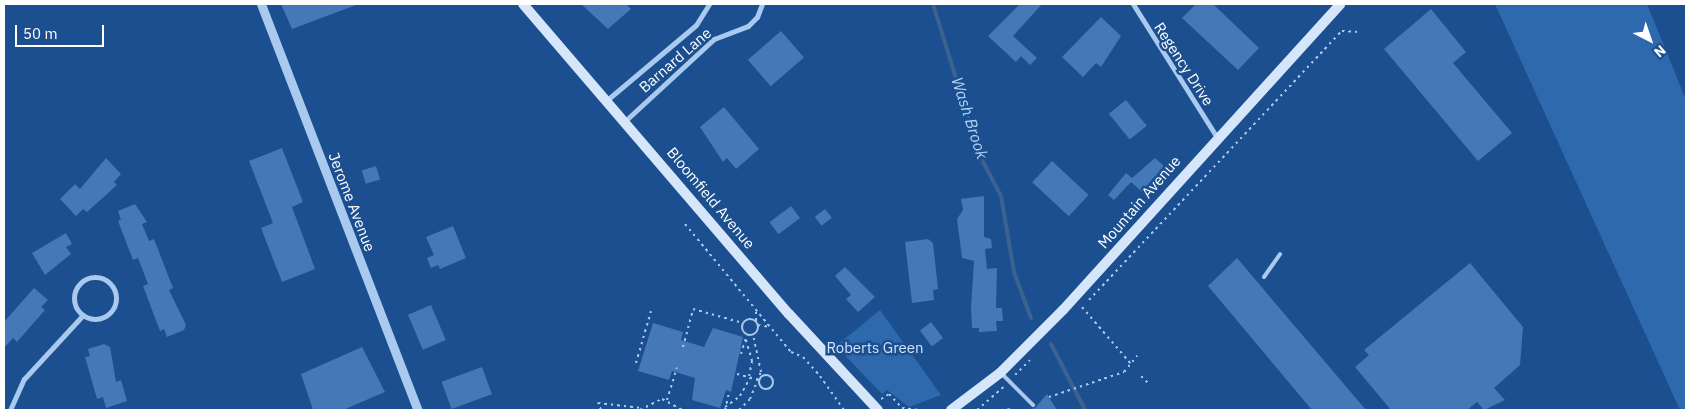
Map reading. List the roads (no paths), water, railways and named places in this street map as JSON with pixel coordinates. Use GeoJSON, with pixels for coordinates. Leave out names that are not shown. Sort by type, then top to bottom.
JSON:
{"type":"FeatureCollection","features":[{"type":"Feature","properties":{"kind":"main road","name":"Bloomfield Avenue"},"geometry":{"type":"LineString","coordinates":[[523,4],[789,314],[875,408]]}},
{"type":"Feature","properties":{"kind":"main road","name":"Mountain Avenue"},"geometry":{"type":"LineString","coordinates":[[951,410],[1000,373],[1063,310],[1216,136],[1340,4]]}},
{"type":"Feature","properties":{"kind":"street","name":"Jerome Avenue"},"geometry":{"type":"LineString","coordinates":[[261,4],[418,410]]}},
{"type":"Feature","properties":{"kind":"street","name":"Barnard Lane"},"geometry":{"type":"LineString","coordinates":[[607,100],[696,25],[709,4]]}},
{"type":"Feature","properties":{"kind":"street","name":"Barnard Lane"},"geometry":{"type":"LineString","coordinates":[[625,121],[714,38],[748,26],[762,4]]}},
{"type":"Feature","properties":{"kind":"street","name":"Regency Drive"},"geometry":{"type":"LineString","coordinates":[[1133,4],[1216,136]]}},
{"type":"Feature","properties":{"kind":"street"},"geometry":{"type":"LineString","coordinates":[[92,277],[105,280],[114,289],[113,308],[99,318],[83,315],[74,303],[79,283],[92,277]]}},
{"type":"Feature","properties":{"kind":"street"},"geometry":{"type":"LineString","coordinates":[[10,410],[24,379],[83,315]]}},
{"type":"Feature","properties":{"kind":"lane"},"geometry":{"type":"LineString","coordinates":[[1264,277],[1280,254]]}},
{"type":"Feature","properties":{"kind":"lane"},"geometry":{"type":"LineString","coordinates":[[1000,373],[1010,380],[1033,405]]}},
{"type":"Feature","properties":{"kind":"waterway","name":"Wash Brook"},"geometry":{"type":"LineString","coordinates":[[933,4],[980,156],[1001,196],[1014,272],[1031,318]]}},
{"type":"Feature","properties":{"kind":"waterway","name":"Wash Brook"},"geometry":{"type":"LineString","coordinates":[[1051,344],[1085,410]]}},
{"type":"Feature","properties":{"kind":"park label","name":"Roberts Green"},"geometry":{"type":"Point","coordinates":[875,348]}}]}
